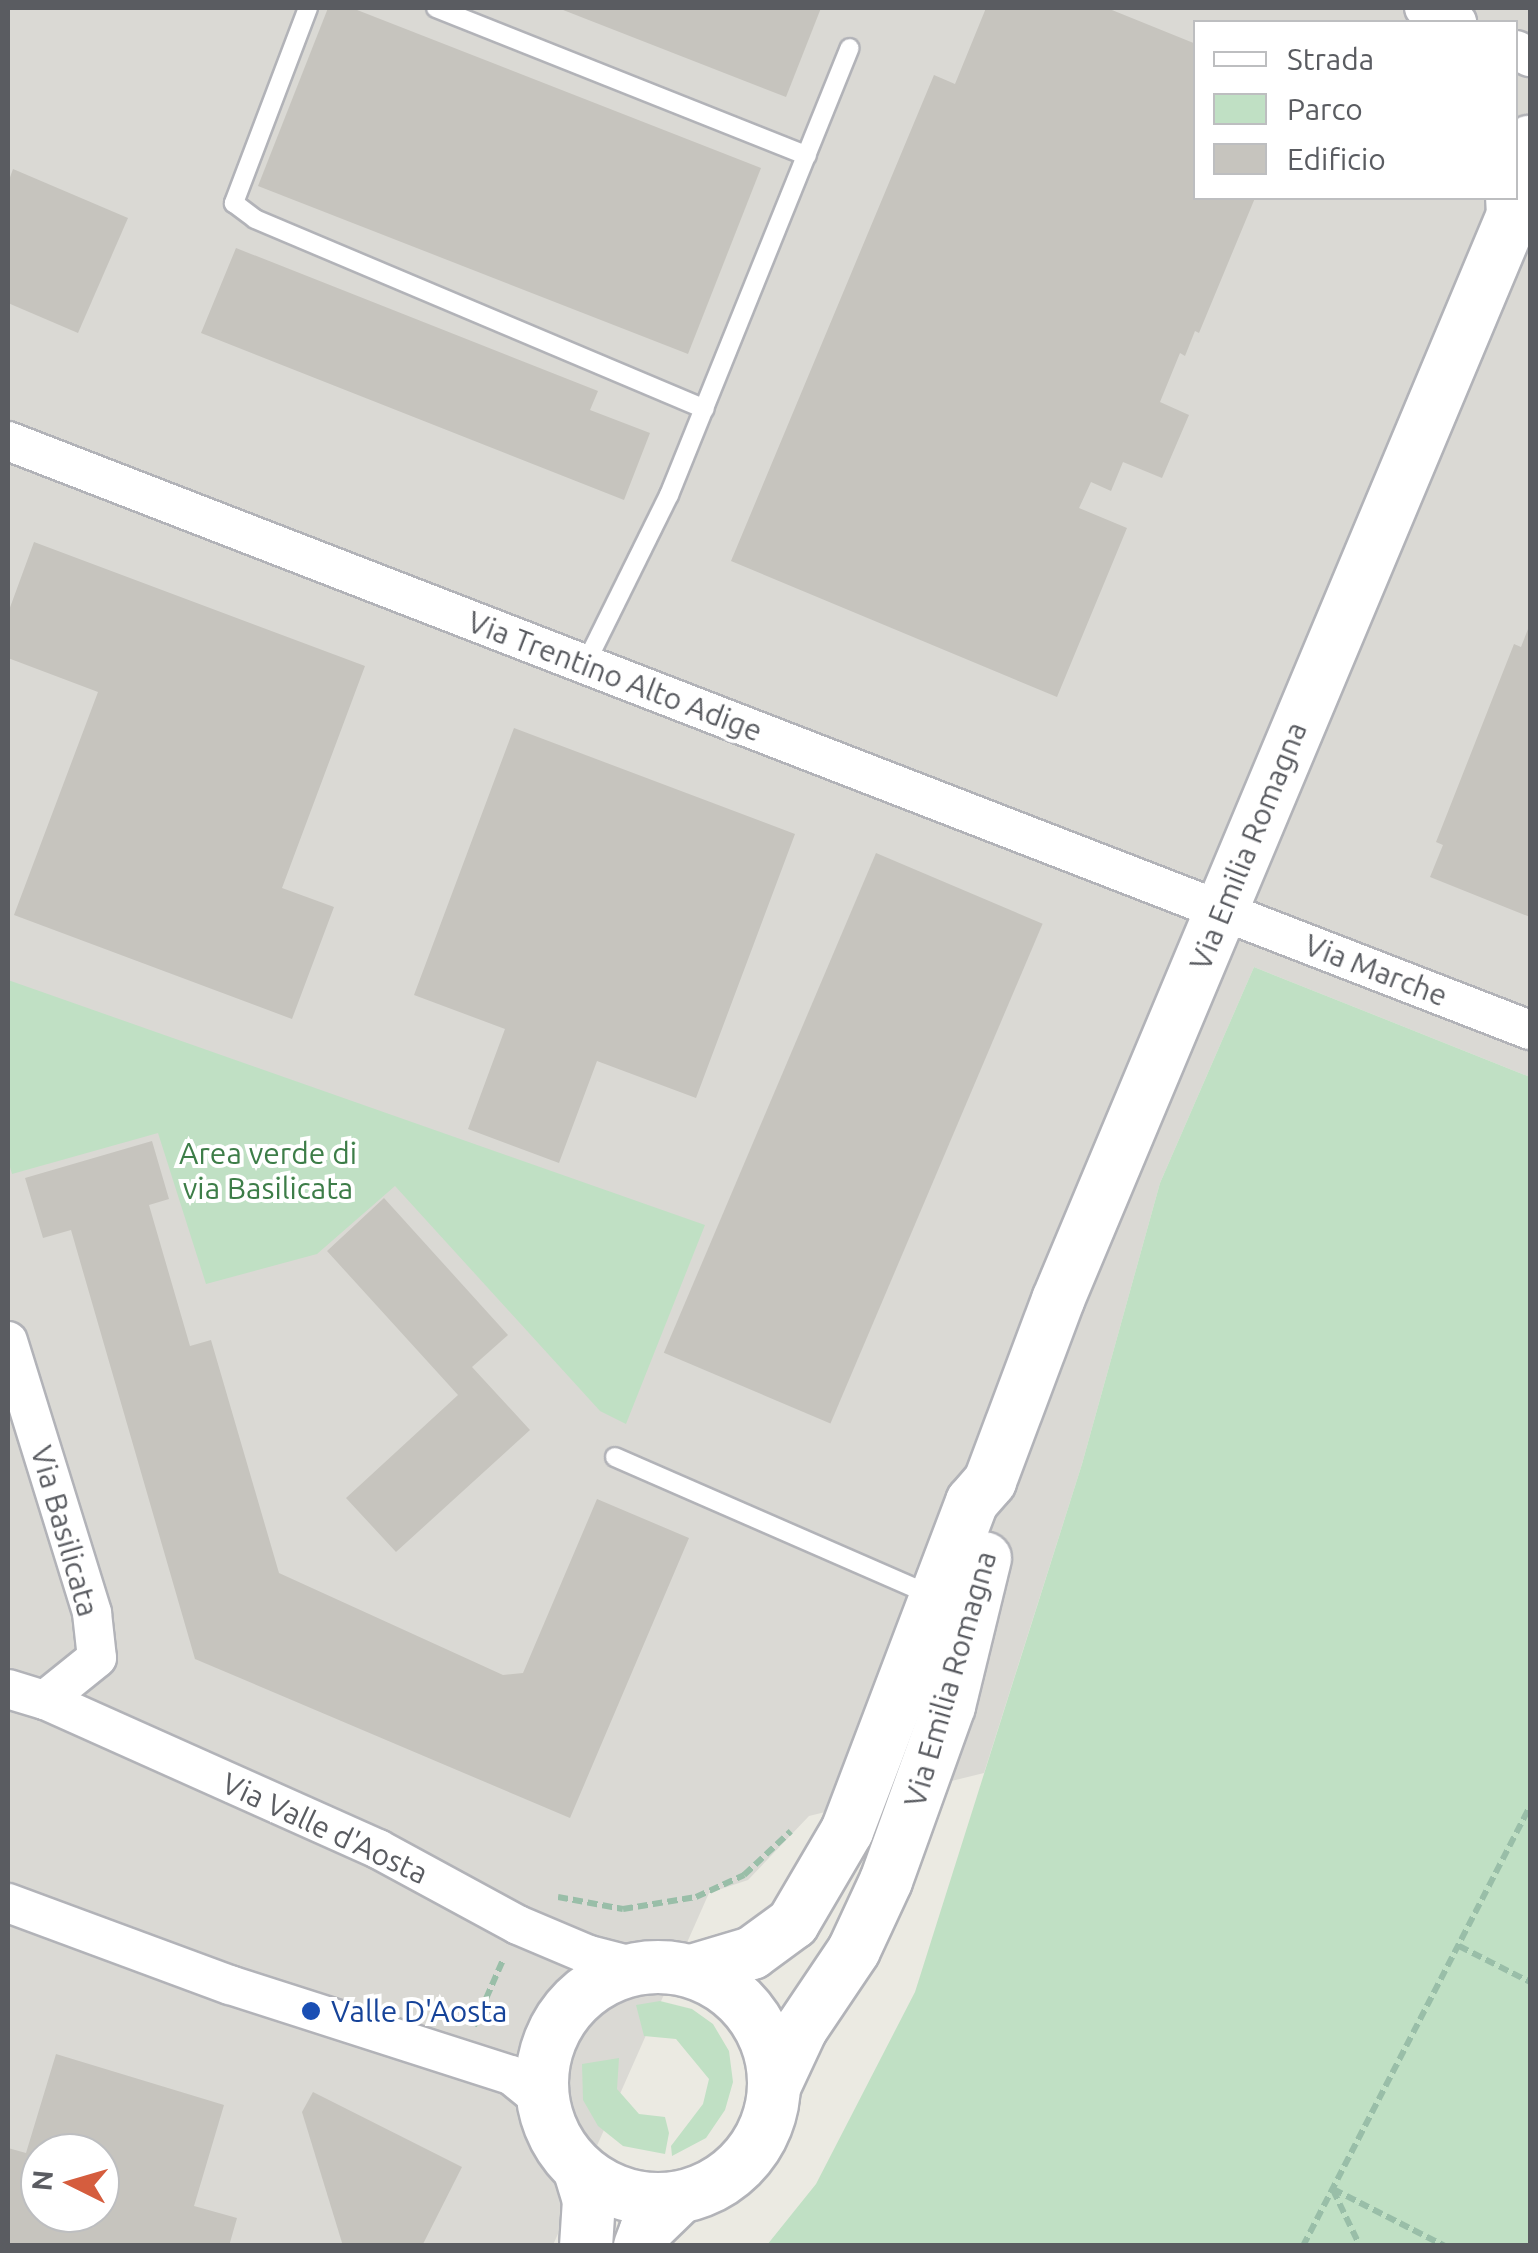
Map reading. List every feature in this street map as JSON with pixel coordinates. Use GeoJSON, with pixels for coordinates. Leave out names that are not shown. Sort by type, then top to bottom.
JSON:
{"type":"FeatureCollection","features":[{"type":"Feature","properties":{"kind":"street"},"geometry":{"type":"LineString","coordinates":[[1424,8],[1452,20]]}},
{"type":"Feature","properties":{"kind":"street","name":"Via Emilia Romagna"},"geometry":{"type":"LineString","coordinates":[[1518,198],[1530,142]]}},
{"type":"Feature","properties":{"kind":"street","name":"Via Emilia Romagna"},"geometry":{"type":"LineString","coordinates":[[586,2246],[589,2200],[580,2171],[555,2139],[542,2100],[543,2060],[564,2014],[602,1980],[640,1968],[692,1971],[752,1954],[793,1923],[823,1879],[866,1784],[972,1502],[990,1481],[1058,1300],[1517,200]]}},
{"type":"Feature","properties":{"kind":"street","name":"Via Trentino Alto Adige"},"geometry":{"type":"LineString","coordinates":[[8,441],[1222,911]]}},
{"type":"Feature","properties":{"kind":"street","name":"Via Marche"},"geometry":{"type":"LineString","coordinates":[[1222,911],[1530,1030]]}},
{"type":"Feature","properties":{"kind":"street","name":"Via Basilicata"},"geometry":{"type":"LineString","coordinates":[[8,1341],[92,1613],[96,1658],[45,1700]]}},
{"type":"Feature","properties":{"kind":"street","name":"Via Emilia Romagna"},"geometry":{"type":"LineString","coordinates":[[580,2171],[626,2196],[678,2198],[704,2191],[746,2159],[761,2138],[774,2087],[801,2029],[854,1950],[912,1813],[949,1706],[1000,1506],[990,1481]]}},
{"type":"Feature","properties":{"kind":"street","name":"Via Valle d'Aosta"},"geometry":{"type":"LineString","coordinates":[[8,1689],[45,1700],[378,1849],[518,1925],[589,1955],[640,1968]]}},
{"type":"Feature","properties":{"kind":"street"},"geometry":{"type":"LineString","coordinates":[[8,1903],[230,1986],[511,2075],[542,2100]]}},
{"type":"Feature","properties":{"kind":"street","name":"Via Emilia Romagna"},"geometry":{"type":"LineString","coordinates":[[692,1971],[736,1996],[752,2015],[772,2062],[774,2087]]}},
{"type":"Feature","properties":{"kind":"street","name":"Via Emilia Romagna"},"geometry":{"type":"LineString","coordinates":[[640,2246],[646,2230],[678,2198]]}},
{"type":"Feature","properties":{"kind":"lane"},"geometry":{"type":"LineString","coordinates":[[308,8],[234,203],[255,219],[704,409]]}},
{"type":"Feature","properties":{"kind":"lane"},"geometry":{"type":"LineString","coordinates":[[436,8],[807,156]]}},
{"type":"Feature","properties":{"kind":"lane"},"geometry":{"type":"LineString","coordinates":[[586,665],[669,495],[850,48]]}},
{"type":"Feature","properties":{"kind":"lane"},"geometry":{"type":"LineString","coordinates":[[615,1457],[937,1598]]}},
{"type":"Feature","properties":{"kind":"path"},"geometry":{"type":"LineString","coordinates":[[1304,2246],[1530,1807]]}},
{"type":"Feature","properties":{"kind":"path"},"geometry":{"type":"LineString","coordinates":[[459,2059],[536,1893],[623,1909],[696,1897],[744,1875],[800,1823]]}},
{"type":"Feature","properties":{"kind":"path"},"geometry":{"type":"LineString","coordinates":[[1459,1946],[1530,1982]]}},
{"type":"Feature","properties":{"kind":"path"},"geometry":{"type":"LineString","coordinates":[[1333,2189],[1360,2246]]}},
{"type":"Feature","properties":{"kind":"path"},"geometry":{"type":"LineString","coordinates":[[1333,2189],[1445,2246]]}},
{"type":"Feature","properties":{"kind":"shaded area"},"geometry":{"type":"Polygon","coordinates":[[[8,8],[1530,8],[1530,1077],[1254,967],[1160,1183],[1082,1464],[984,1773],[809,1816],[748,1880],[709,1893],[553,2245],[8,2246],[8,8]]]}},
{"type":"Feature","properties":{"kind":"green space"},"geometry":{"type":"Polygon","coordinates":[[[1254,967],[1530,1077],[1530,2245],[767,2245],[816,2184],[915,1992],[1082,1464],[1160,1183],[1254,967]]]}},
{"type":"Feature","properties":{"kind":"green space","name":"Area verde di via Basilicata"},"geometry":{"type":"Polygon","coordinates":[[[8,980],[705,1225],[626,1424],[600,1411],[395,1186],[317,1254],[206,1284],[158,1133],[12,1174],[8,1160],[8,980]]]}},
{"type":"Feature","properties":{"kind":"green space"},"geometry":{"type":"Polygon","coordinates":[[[660,2001],[692,2009],[713,2024],[729,2051],[733,2082],[725,2110],[706,2138],[672,2156],[671,2146],[703,2104],[709,2079],[676,2039],[644,2036],[636,2005],[660,2001]]]}},
{"type":"Feature","properties":{"kind":"green space"},"geometry":{"type":"Polygon","coordinates":[[[619,2058],[617,2089],[639,2114],[665,2117],[669,2133],[665,2154],[623,2146],[598,2126],[583,2100],[582,2064],[619,2058]]]}},
{"type":"Feature","properties":{"kind":"building"},"geometry":{"type":"Polygon","coordinates":[[[328,8],[352,8],[761,168],[688,354],[258,186],[328,8]]]}},
{"type":"Feature","properties":{"kind":"building"},"geometry":{"type":"Polygon","coordinates":[[[558,8],[821,8],[786,97],[558,8]]]}},
{"type":"Feature","properties":{"kind":"building"},"geometry":{"type":"Polygon","coordinates":[[[986,8],[1107,8],[1193,43],[1193,200],[1254,200],[1199,333],[1195,331],[1185,356],[1180,353],[1160,402],[1189,415],[1162,478],[1123,462],[1111,491],[1091,482],[1079,508],[1127,528],[1057,697],[731,561],[934,75],[955,84],[986,8]]]}},
{"type":"Feature","properties":{"kind":"building"},"geometry":{"type":"Polygon","coordinates":[[[13,169],[128,218],[78,333],[8,303],[8,183],[13,169]]]}},
{"type":"Feature","properties":{"kind":"building"},"geometry":{"type":"Polygon","coordinates":[[[236,248],[598,391],[590,410],[650,433],[624,500],[201,333],[236,248]]]}},
{"type":"Feature","properties":{"kind":"building"},"geometry":{"type":"Polygon","coordinates":[[[34,542],[365,666],[282,888],[334,907],[292,1019],[14,915],[98,692],[8,658],[8,613],[34,542]]]}},
{"type":"Feature","properties":{"kind":"building"},"geometry":{"type":"Polygon","coordinates":[[[1530,624],[1530,917],[1430,877],[1443,845],[1436,842],[1514,644],[1521,647],[1530,624]]]}},
{"type":"Feature","properties":{"kind":"building"},"geometry":{"type":"Polygon","coordinates":[[[514,728],[795,834],[696,1098],[597,1061],[559,1163],[468,1129],[505,1029],[414,995],[514,728]]]}},
{"type":"Feature","properties":{"kind":"building"},"geometry":{"type":"Polygon","coordinates":[[[876,853],[1043,924],[830,1424],[664,1353],[876,853]]]}},
{"type":"Feature","properties":{"kind":"building"},"geometry":{"type":"Polygon","coordinates":[[[152,1141],[169,1199],[149,1205],[190,1346],[211,1340],[279,1573],[503,1675],[523,1673],[597,1499],[689,1538],[570,1818],[195,1659],[71,1230],[43,1238],[25,1178],[152,1141]]]}},
{"type":"Feature","properties":{"kind":"building"},"geometry":{"type":"Polygon","coordinates":[[[384,1198],[508,1335],[472,1367],[530,1430],[396,1552],[346,1498],[458,1395],[327,1251],[384,1198]]]}},
{"type":"Feature","properties":{"kind":"building"},"geometry":{"type":"Polygon","coordinates":[[[56,2054],[224,2105],[194,2206],[237,2218],[229,2246],[8,2246],[8,2148],[20,2151],[20,2233],[120,2233],[120,2133],[32,2133],[56,2054]]]}},
{"type":"Feature","properties":{"kind":"building"},"geometry":{"type":"Polygon","coordinates":[[[313,2092],[462,2167],[422,2246],[343,2246],[302,2112],[313,2092]]]}},
{"type":"Feature","properties":{"kind":"place","name":"Valle D'Aosta"},"geometry":{"type":"Point","coordinates":[311,2011]}}]}
